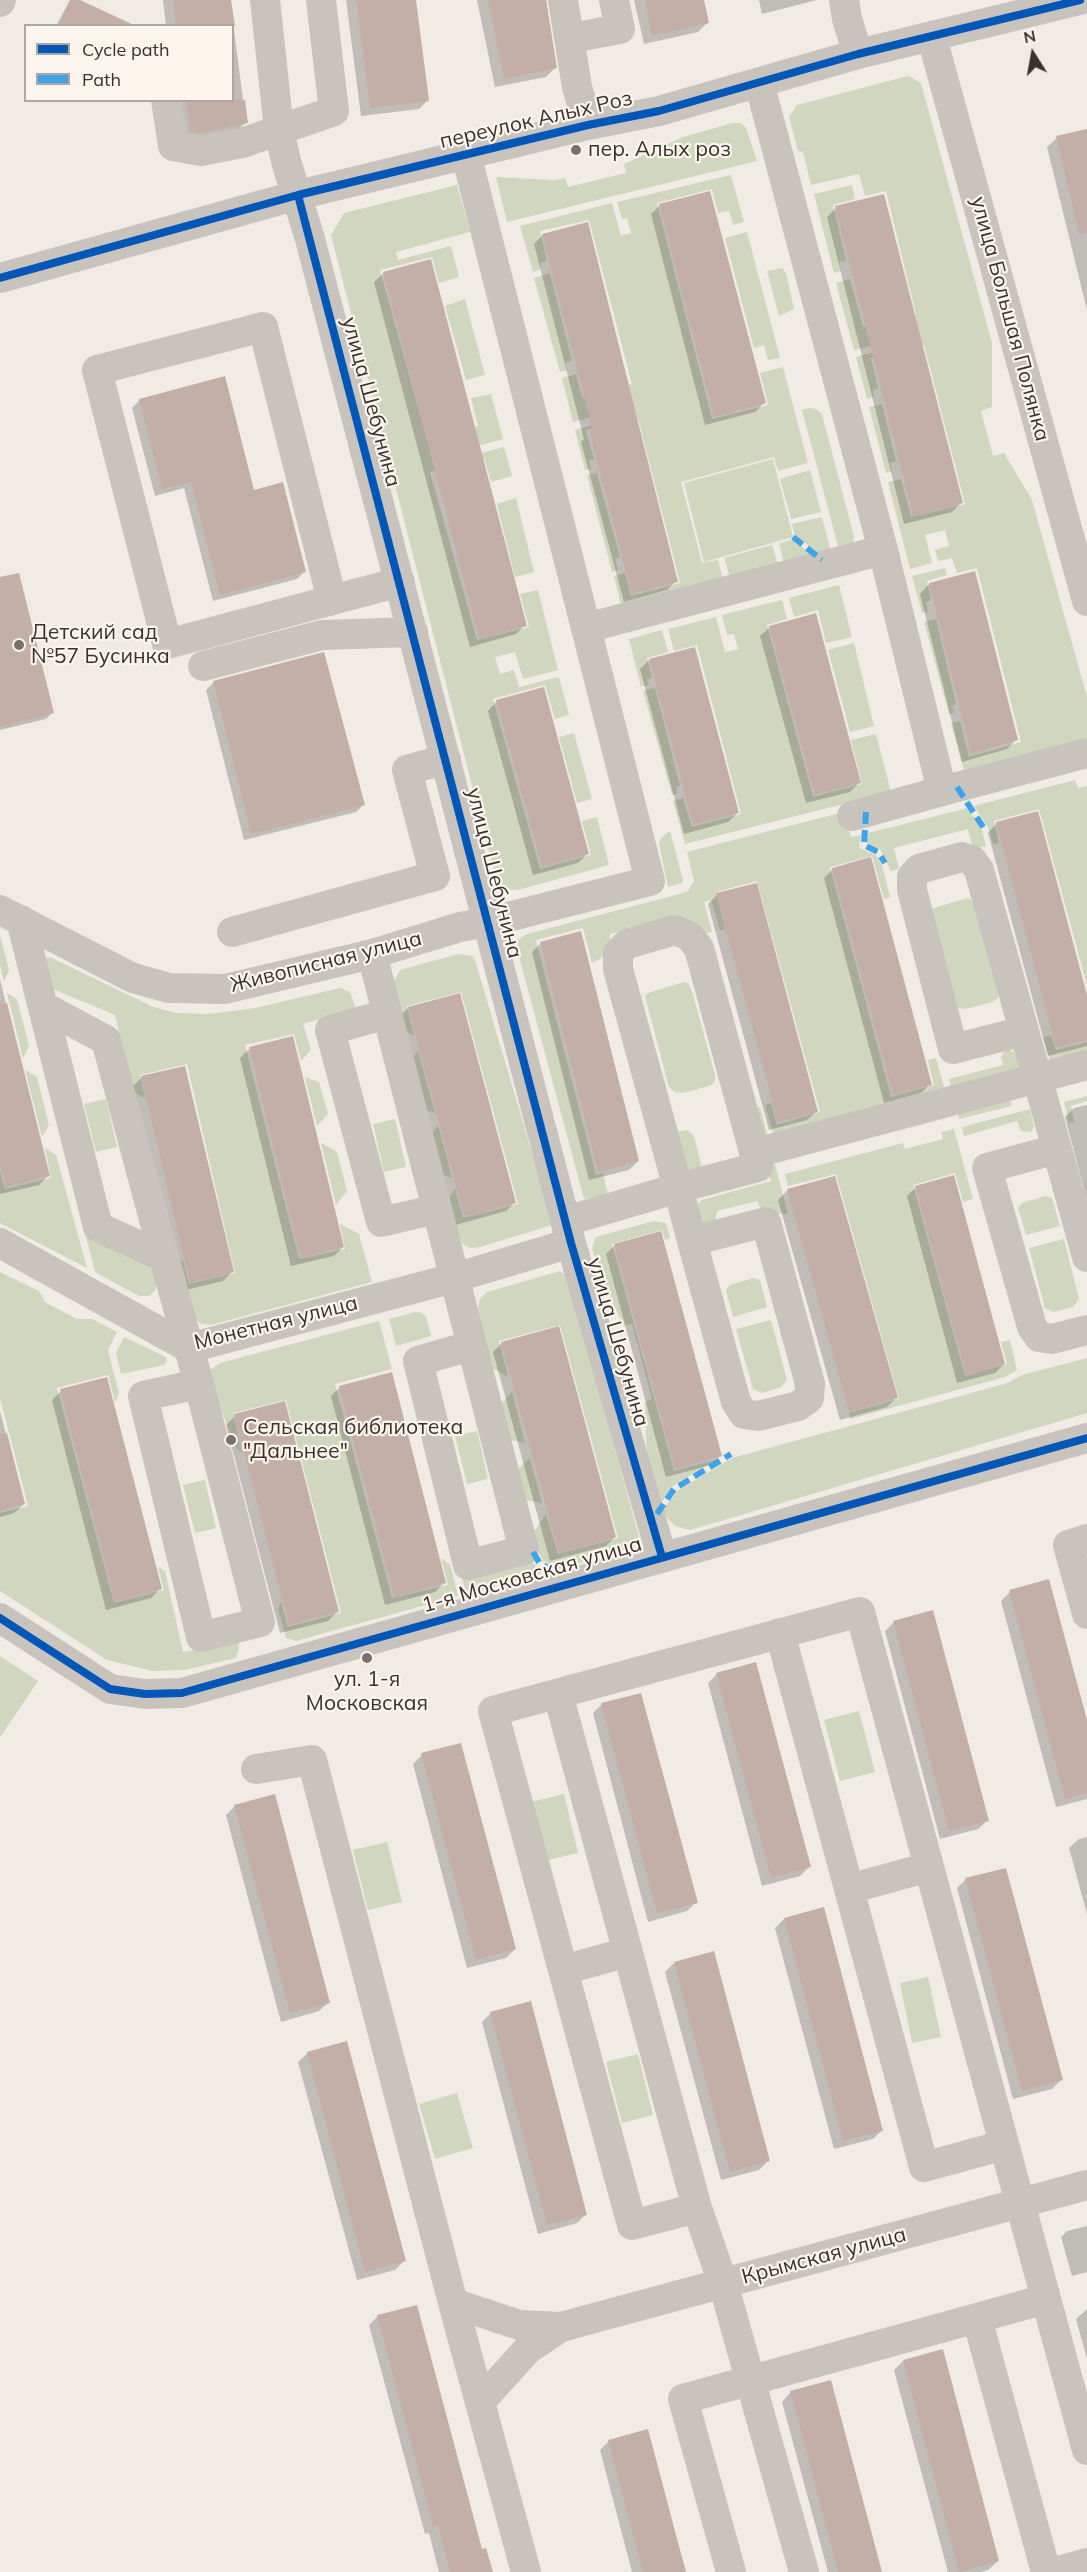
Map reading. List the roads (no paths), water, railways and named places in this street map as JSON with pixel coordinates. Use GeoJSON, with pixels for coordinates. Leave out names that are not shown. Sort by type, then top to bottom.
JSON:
{"type":"FeatureCollection","features":[{"type":"Feature","properties":{"kind":"street","name":"улица Шебунина"},"geometry":{"type":"LineString","coordinates":[[265,0],[279,130],[400,582],[568,1232],[662,1557]]}},
{"type":"Feature","properties":{"kind":"street"},"geometry":{"type":"LineString","coordinates":[[166,102],[173,146],[201,151],[242,143],[334,111],[321,0]]}},
{"type":"Feature","properties":{"kind":"street"},"geometry":{"type":"LineString","coordinates":[[563,0],[571,38],[577,87],[588,125]]}},
{"type":"Feature","properties":{"kind":"street"},"geometry":{"type":"LineString","coordinates":[[571,38],[620,28],[614,0]]}},
{"type":"Feature","properties":{"kind":"street"},"geometry":{"type":"LineString","coordinates":[[844,0],[847,19],[858,54]]}},
{"type":"Feature","properties":{"kind":"street","name":"переулок Алых Роз"},"geometry":{"type":"LineString","coordinates":[[0,278],[298,195],[588,125],[659,111],[858,54],[932,38],[1080,0]]}},
{"type":"Feature","properties":{"kind":"street","name":"улица Большая Полянка"},"geometry":{"type":"LineString","coordinates":[[932,38],[1087,601]]}},
{"type":"Feature","properties":{"kind":"street"},"geometry":{"type":"LineString","coordinates":[[759,82],[883,550],[942,791]]}},
{"type":"Feature","properties":{"kind":"street"},"geometry":{"type":"LineString","coordinates":[[466,154],[586,628],[883,550]]}},
{"type":"Feature","properties":{"kind":"street"},"geometry":{"type":"LineString","coordinates":[[332,600],[263,327],[98,370],[167,644],[400,582]]}},
{"type":"Feature","properties":{"kind":"street","name":"Живописная улица"},"geometry":{"type":"LineString","coordinates":[[10,915],[133,978],[169,988],[225,988],[372,954],[460,927],[650,881],[586,628]]}},
{"type":"Feature","properties":{"kind":"street"},"geometry":{"type":"LineString","coordinates":[[203,666],[322,635],[413,632]]}},
{"type":"Feature","properties":{"kind":"street"},"geometry":{"type":"LineString","coordinates":[[852,816],[1087,753]]}},
{"type":"Feature","properties":{"kind":"street"},"geometry":{"type":"LineString","coordinates":[[232,932],[435,876],[407,770],[446,759]]}},
{"type":"Feature","properties":{"kind":"street"},"geometry":{"type":"LineString","coordinates":[[1024,1031],[953,1050],[912,890],[912,877],[919,869],[962,857],[972,860],[975,865],[1024,1031],[1087,1257]]}},
{"type":"Feature","properties":{"kind":"street"},"geometry":{"type":"LineString","coordinates":[[10,915],[44,1007],[98,1227],[164,1257]]}},
{"type":"Feature","properties":{"kind":"street"},"geometry":{"type":"LineString","coordinates":[[678,1188],[758,1167],[699,948],[689,936],[675,930],[627,944],[618,953],[618,969],[678,1188],[692,1241],[736,1402],[744,1414],[758,1416],[798,1406],[809,1398],[810,1384],[766,1222],[692,1241]]}},
{"type":"Feature","properties":{"kind":"street"},"geometry":{"type":"LineString","coordinates":[[372,954],[524,1550],[468,1565],[418,1361],[470,1346]]}},
{"type":"Feature","properties":{"kind":"street"},"geometry":{"type":"LineString","coordinates":[[44,1007],[106,1040],[199,1384],[260,1622],[201,1637],[143,1396],[199,1384]]}},
{"type":"Feature","properties":{"kind":"street"},"geometry":{"type":"LineString","coordinates":[[387,1014],[330,1030],[381,1222],[437,1209]]}},
{"type":"Feature","properties":{"kind":"street"},"geometry":{"type":"LineString","coordinates":[[774,1148],[1087,1065]]}},
{"type":"Feature","properties":{"kind":"street"},"geometry":{"type":"LineString","coordinates":[[1057,1149],[987,1168],[1032,1327],[1039,1337],[1052,1339],[1087,1330]]}},
{"type":"Feature","properties":{"kind":"street","name":"Монетная улица"},"geometry":{"type":"LineString","coordinates":[[0,1243],[189,1348],[454,1278],[678,1188]]}},
{"type":"Feature","properties":{"kind":"street","name":"1-я Московская улица"},"geometry":{"type":"LineString","coordinates":[[0,1618],[111,1689],[145,1694],[182,1693],[1087,1438]]}},
{"type":"Feature","properties":{"kind":"street"},"geometry":{"type":"LineString","coordinates":[[1087,1539],[1068,1545],[1087,1614]]}},
{"type":"Feature","properties":{"kind":"street"},"geometry":{"type":"LineString","coordinates":[[697,2208],[632,2225],[493,1711],[860,1612],[1087,2450]]}},
{"type":"Feature","properties":{"kind":"street"},"geometry":{"type":"LineString","coordinates":[[780,1633],[924,2167],[1005,2145]]}},
{"type":"Feature","properties":{"kind":"street"},"geometry":{"type":"LineString","coordinates":[[558,1694],[697,2208],[723,2283],[804,2572]]}},
{"type":"Feature","properties":{"kind":"street"},"geometry":{"type":"LineString","coordinates":[[256,1769],[312,1760],[453,2303],[526,2572]]}},
{"type":"Feature","properties":{"kind":"street"},"geometry":{"type":"LineString","coordinates":[[849,1889],[929,1867]]}},
{"type":"Feature","properties":{"kind":"street"},"geometry":{"type":"LineString","coordinates":[[563,1970],[628,1952]]}},
{"type":"Feature","properties":{"kind":"street","name":"Крымская улица"},"geometry":{"type":"LineString","coordinates":[[561,2327],[1087,2186]]}},
{"type":"Feature","properties":{"kind":"street"},"geometry":{"type":"LineString","coordinates":[[731,2572],[682,2399],[1046,2299]]}},
{"type":"Feature","properties":{"kind":"street"},"geometry":{"type":"LineString","coordinates":[[453,2303],[519,2325],[561,2327]]}},
{"type":"Feature","properties":{"kind":"street"},"geometry":{"type":"LineString","coordinates":[[977,2318],[1046,2572]]}},
{"type":"Feature","properties":{"kind":"street"},"geometry":{"type":"LineString","coordinates":[[480,2402],[528,2349],[561,2327]]}},
{"type":"Feature","properties":{"kind":"street"},"geometry":{"type":"LineString","coordinates":[[1054,2572],[1087,2563]]}},
{"type":"Feature","properties":{"kind":"place","name":"пер. Алых роз"},"geometry":{"type":"Point","coordinates":[576,150]}},
{"type":"Feature","properties":{"kind":"place","name":"Детский сад №57 Бусинка"},"geometry":{"type":"Point","coordinates":[19,645]}},
{"type":"Feature","properties":{"kind":"place","name":"Сельская библиотека \"Дальнее\""},"geometry":{"type":"Point","coordinates":[231,1440]}},
{"type":"Feature","properties":{"kind":"place","name":"ул. 1-я Московская"},"geometry":{"type":"Point","coordinates":[367,1658]}}]}
